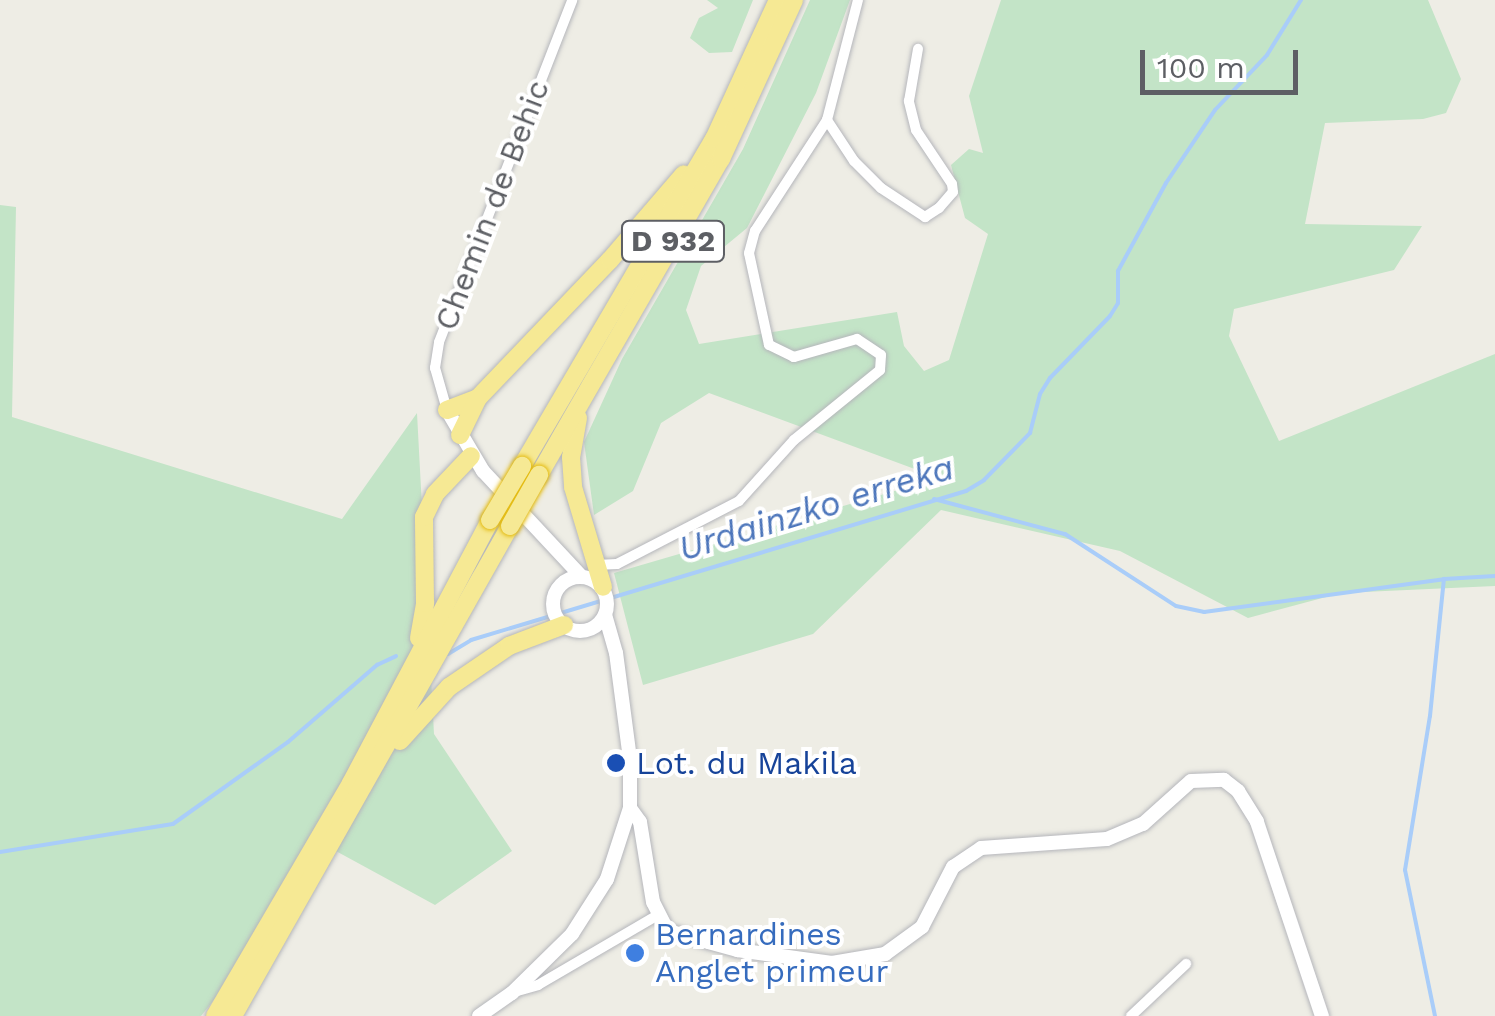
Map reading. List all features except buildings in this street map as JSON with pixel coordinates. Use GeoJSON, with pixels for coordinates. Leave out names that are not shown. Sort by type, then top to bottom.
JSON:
{"type":"FeatureCollection","features":[{"type":"Feature","properties":{"kind":"highway","name":"D 932"},"geometry":{"type":"LineString","coordinates":[[215,1016],[351,783],[401,685],[425,658],[510,526],[530,471],[714,139],[778,0]]}},
{"type":"Feature","properties":{"kind":"highway","name":"D 932"},"geometry":{"type":"LineString","coordinates":[[232,1016],[367,786],[490,520],[586,392],[721,159],[794,0]]}},
{"type":"Feature","properties":{"kind":"highway"},"geometry":{"type":"LineString","coordinates":[[460,435],[478,398],[610,260],[714,139]]}},
{"type":"Feature","properties":{"kind":"highway"},"geometry":{"type":"LineString","coordinates":[[586,392],[570,457],[588,570],[605,599]]}},
{"type":"Feature","properties":{"kind":"highway"},"geometry":{"type":"LineString","coordinates":[[448,410],[478,398]]}},
{"type":"Feature","properties":{"kind":"highway"},"geometry":{"type":"LineString","coordinates":[[425,658],[424,517],[436,494],[471,456]]}},
{"type":"Feature","properties":{"kind":"highway"},"geometry":{"type":"LineString","coordinates":[[367,786],[414,724],[449,687],[558,616]]}},
{"type":"Feature","properties":{"kind":"street","name":"Chemin de Behic"},"geometry":{"type":"LineString","coordinates":[[572,0],[439,342],[436,368],[448,410],[471,456],[560,553],[588,570]]}},
{"type":"Feature","properties":{"kind":"street"},"geometry":{"type":"LineString","coordinates":[[564,581],[588,570],[617,564],[740,501],[794,440],[880,370],[881,355],[858,339],[794,357],[781,354],[768,344],[749,253],[755,231],[827,120],[858,0]]}},
{"type":"Feature","properties":{"kind":"street"},"geometry":{"type":"LineString","coordinates":[[827,120],[854,161],[880,188],[925,217],[939,208],[952,192],[952,184],[916,130],[909,101],[918,49]]}},
{"type":"Feature","properties":{"kind":"street"},"geometry":{"type":"LineString","coordinates":[[560,553],[564,581],[558,616],[577,631],[591,629]]}},
{"type":"Feature","properties":{"kind":"street"},"geometry":{"type":"LineString","coordinates":[[591,629],[605,599]]}},
{"type":"Feature","properties":{"kind":"street"},"geometry":{"type":"LineString","coordinates":[[479,1016],[512,993],[572,934],[607,880],[630,808],[630,759],[605,599]]}},
{"type":"Feature","properties":{"kind":"street"},"geometry":{"type":"LineString","coordinates":[[591,629],[616,653]]}},
{"type":"Feature","properties":{"kind":"street"},"geometry":{"type":"LineString","coordinates":[[630,808],[640,822],[658,915],[668,930],[737,950],[832,964],[884,954],[922,927],[952,868],[981,848],[1107,839],[1143,824],[1192,781],[1224,780],[1238,791],[1257,822],[1322,1016]]}},
{"type":"Feature","properties":{"kind":"street"},"geometry":{"type":"LineString","coordinates":[[512,993],[538,985],[658,915]]}},
{"type":"Feature","properties":{"kind":"street"},"geometry":{"type":"LineString","coordinates":[[1130,1016],[1186,964]]}},
{"type":"Feature","properties":{"kind":"green space"},"geometry":{"type":"Polygon","coordinates":[[[707,0],[753,0],[732,52],[709,53],[690,38],[699,18],[718,8],[707,0]]]}},
{"type":"Feature","properties":{"kind":"green space"},"geometry":{"type":"Polygon","coordinates":[[[810,0],[850,0],[816,93],[747,228],[701,266],[686,310],[699,344],[897,312],[904,346],[924,371],[949,360],[988,234],[965,218],[951,165],[969,149],[983,153],[969,96],[1001,0],[1428,0],[1461,79],[1446,113],[1423,119],[1325,123],[1305,224],[1422,226],[1394,270],[1234,309],[1229,336],[1279,441],[1495,354],[1495,586],[1341,593],[1248,618],[1120,551],[941,510],[813,634],[643,685],[614,573],[939,478],[709,393],[661,423],[633,491],[594,515],[584,442],[622,359],[743,149],[810,0]]]}},
{"type":"Feature","properties":{"kind":"green space"},"geometry":{"type":"Polygon","coordinates":[[[0,205],[16,207],[12,417],[342,519],[417,413],[434,734],[512,851],[435,905],[334,850],[201,1016],[0,1016],[0,205]]]}},
{"type":"Feature","properties":{"kind":"waterway","name":"Urdainzko erreka"},"geometry":{"type":"LineString","coordinates":[[448,654],[471,640],[966,491],[984,480],[1030,433],[1040,394],[1050,378],[1110,316],[1118,303],[1118,271],[1166,183],[1215,110],[1267,55],[1301,0]]}},
{"type":"Feature","properties":{"kind":"waterway"},"geometry":{"type":"LineString","coordinates":[[934,499],[1065,534],[1176,606],[1204,612],[1444,579],[1495,576]]}},
{"type":"Feature","properties":{"kind":"waterway"},"geometry":{"type":"LineString","coordinates":[[1435,1016],[1405,870],[1430,716],[1444,579]]}},
{"type":"Feature","properties":{"kind":"waterway","name":"Urdainzko erreka"},"geometry":{"type":"LineString","coordinates":[[0,852],[173,824],[288,742],[377,665],[396,656]]}},
{"type":"Feature","properties":{"kind":"place","name":"Lot. du Makila"},"geometry":{"type":"Point","coordinates":[616,763]}},
{"type":"Feature","properties":{"kind":"place","name":"Bernardines Anglet primeur"},"geometry":{"type":"Point","coordinates":[635,953]}}]}
